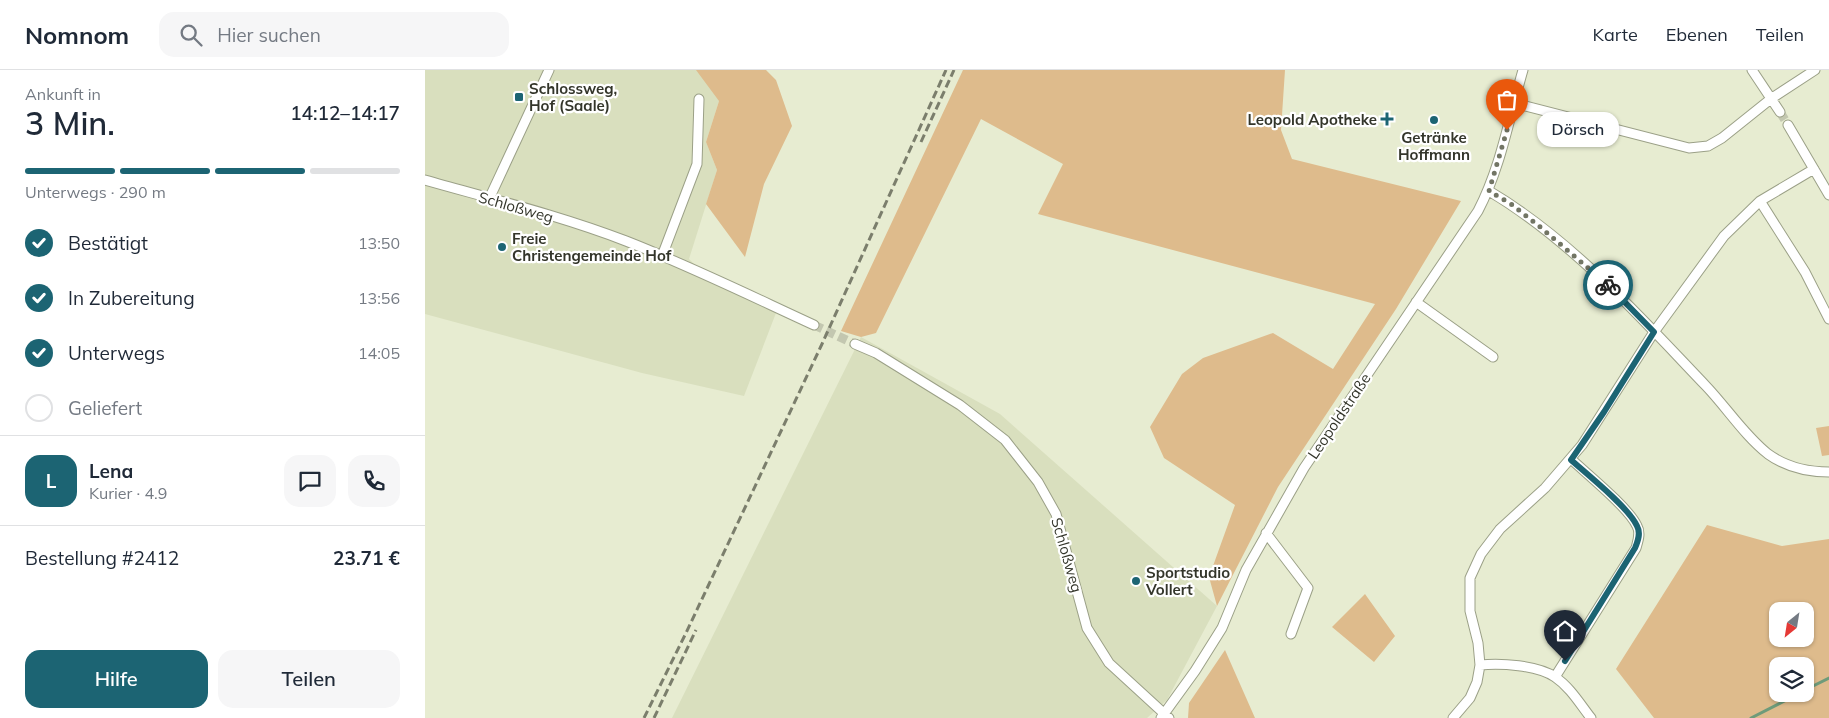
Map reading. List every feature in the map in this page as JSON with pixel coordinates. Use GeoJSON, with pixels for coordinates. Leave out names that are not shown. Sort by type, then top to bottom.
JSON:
{"type":"FeatureCollection","features":[{"type":"Feature","properties":{"kind":"street"},"geometry":{"type":"LineString","coordinates":[[489,199],[549,70]]}},
{"type":"Feature","properties":{"kind":"street","name":"Leopoldstraße"},"geometry":{"type":"LineString","coordinates":[[1165,717],[1222,628],[1246,570],[1304,468],[1478,211],[1489,191],[1523,70]]}},
{"type":"Feature","properties":{"kind":"street"},"geometry":{"type":"LineString","coordinates":[[1752,70],[1780,112]]}},
{"type":"Feature","properties":{"kind":"street"},"geometry":{"type":"LineString","coordinates":[[1514,103],[1689,148],[1708,146],[1722,138],[1772,98],[1815,70]]}},
{"type":"Feature","properties":{"kind":"street"},"geometry":{"type":"LineString","coordinates":[[663,256],[697,164],[699,99]]}},
{"type":"Feature","properties":{"kind":"street"},"geometry":{"type":"LineString","coordinates":[[1787,124],[1829,195]]}},
{"type":"Feature","properties":{"kind":"street"},"geometry":{"type":"LineString","coordinates":[[1453,718],[1470,698],[1477,682],[1480,665],[1478,643],[1470,611],[1470,578],[1481,554],[1500,529],[1545,488],[1571,460],[1604,412],[1654,332],[1724,236],[1760,201],[1814,169]]}},
{"type":"Feature","properties":{"kind":"street","name":"Schloßweg"},"geometry":{"type":"LineString","coordinates":[[425,180],[581,226],[625,241],[714,278],[813,325]]}},
{"type":"Feature","properties":{"kind":"street"},"geometry":{"type":"LineString","coordinates":[[1489,191],[1511,204],[1602,279],[1709,390],[1755,443],[1787,465],[1813,472],[1829,472]]}},
{"type":"Feature","properties":{"kind":"street"},"geometry":{"type":"LineString","coordinates":[[1760,201],[1805,272],[1829,319]]}},
{"type":"Feature","properties":{"kind":"street"},"geometry":{"type":"LineString","coordinates":[[1417,302],[1493,357]]}},
{"type":"Feature","properties":{"kind":"street","name":"Schloßweg"},"geometry":{"type":"LineString","coordinates":[[855,344],[876,353],[960,405],[1005,440],[1038,482],[1056,514],[1087,628],[1109,663],[1165,717]]}},
{"type":"Feature","properties":{"kind":"street"},"geometry":{"type":"LineString","coordinates":[[1555,677],[1635,548],[1639,538],[1638,527],[1629,514],[1571,460]]}},
{"type":"Feature","properties":{"kind":"street"},"geometry":{"type":"LineString","coordinates":[[1266,533],[1308,588],[1291,634]]}},
{"type":"Feature","properties":{"kind":"street"},"geometry":{"type":"LineString","coordinates":[[1480,665],[1496,663],[1532,669],[1555,677],[1571,691],[1591,718]]}},
{"type":"Feature","properties":{"kind":"shaded area"},"geometry":{"type":"Polygon","coordinates":[[[425,70],[740,70],[719,101],[706,142],[717,170],[689,259],[713,283],[776,313],[744,396],[642,373],[425,314],[425,70]]]}},
{"type":"Feature","properties":{"kind":"shaded area"},"geometry":{"type":"Polygon","coordinates":[[[696,70],[766,70],[776,80],[792,126],[764,184],[745,257],[706,204],[717,170],[706,142],[719,101],[696,70]]]}},
{"type":"Feature","properties":{"kind":"shaded area"},"geometry":{"type":"Polygon","coordinates":[[[963,70],[1285,70],[1281,130],[1292,159],[1461,201],[1396,309],[1278,487],[1217,606],[1209,577],[1235,505],[1164,458],[1150,427],[1182,374],[1203,358],[1273,333],[1333,369],[1375,304],[1038,214],[1063,164],[981,119],[876,333],[861,337],[841,331],[963,70]]]}},
{"type":"Feature","properties":{"kind":"shaded area"},"geometry":{"type":"Polygon","coordinates":[[[861,337],[1000,414],[1217,606],[1167,700],[1147,718],[672,718],[861,337]]]}},
{"type":"Feature","properties":{"kind":"shaded area"},"geometry":{"type":"Polygon","coordinates":[[[1829,426],[1829,455],[1822,456],[1816,428],[1829,426]]]}},
{"type":"Feature","properties":{"kind":"shaded area"},"geometry":{"type":"Polygon","coordinates":[[[1707,525],[1782,546],[1829,539],[1829,718],[1654,718],[1616,669],[1707,525]]]}},
{"type":"Feature","properties":{"kind":"shaded area"},"geometry":{"type":"Polygon","coordinates":[[[1365,594],[1395,636],[1374,662],[1332,627],[1365,594]]]}},
{"type":"Feature","properties":{"kind":"shaded area"},"geometry":{"type":"Polygon","coordinates":[[[1225,650],[1255,718],[1188,718],[1189,703],[1225,650]]]}},
{"type":"Feature","properties":{"kind":"waterway"},"geometry":{"type":"LineString","coordinates":[[1814,686],[1829,678]]}},
{"type":"Feature","properties":{"kind":"waterway"},"geometry":{"type":"LineString","coordinates":[[1751,718],[1782,702]]}},
{"type":"Feature","properties":{"kind":"tunnel"},"geometry":{"type":"LineString","coordinates":[[1780,112],[1788,125]]}},
{"type":"Feature","properties":{"kind":"tunnel"},"geometry":{"type":"LineString","coordinates":[[814,325],[855,344]]}},
{"type":"Feature","properties":{"kind":"railway"},"geometry":{"type":"LineString","coordinates":[[644,718],[822,344],[946,70]]}},
{"type":"Feature","properties":{"kind":"railway"},"geometry":{"type":"LineString","coordinates":[[921,142],[954,70]]}},
{"type":"Feature","properties":{"kind":"railway"},"geometry":{"type":"LineString","coordinates":[[654,718],[696,630]]}},
{"type":"Feature","properties":{"kind":"way so far"},"geometry":{"type":"LineString","coordinates":[[1507,130],[1489,191],[1511,204],[1539,226],[1608,285]]}},
{"type":"Feature","properties":{"kind":"place","name":"Schlossweg, Hof (Saale)"},"geometry":{"type":"Point","coordinates":[519,97]}},
{"type":"Feature","properties":{"kind":"place","name":"Leopold Apotheke"},"geometry":{"type":"Point","coordinates":[1387,119]}},
{"type":"Feature","properties":{"kind":"place","name":"Getränke Hoffmann"},"geometry":{"type":"Point","coordinates":[1434,120]}},
{"type":"Feature","properties":{"kind":"place","name":"Dörsch"},"geometry":{"type":"Point","coordinates":[1507,130]}},
{"type":"Feature","properties":{"kind":"place","name":"Freie Christengemeinde Hof"},"geometry":{"type":"Point","coordinates":[502,247]}},
{"type":"Feature","properties":{"kind":"place","name":"Sportstudio Vollert"},"geometry":{"type":"Point","coordinates":[1136,581]}},
{"type":"Feature","properties":{"kind":"route"},"geometry":{"type":"LineString","coordinates":[[1565,661],[1635,548],[1639,538],[1638,527],[1629,514],[1571,460],[1604,412],[1654,332],[1608,285]]}}]}
